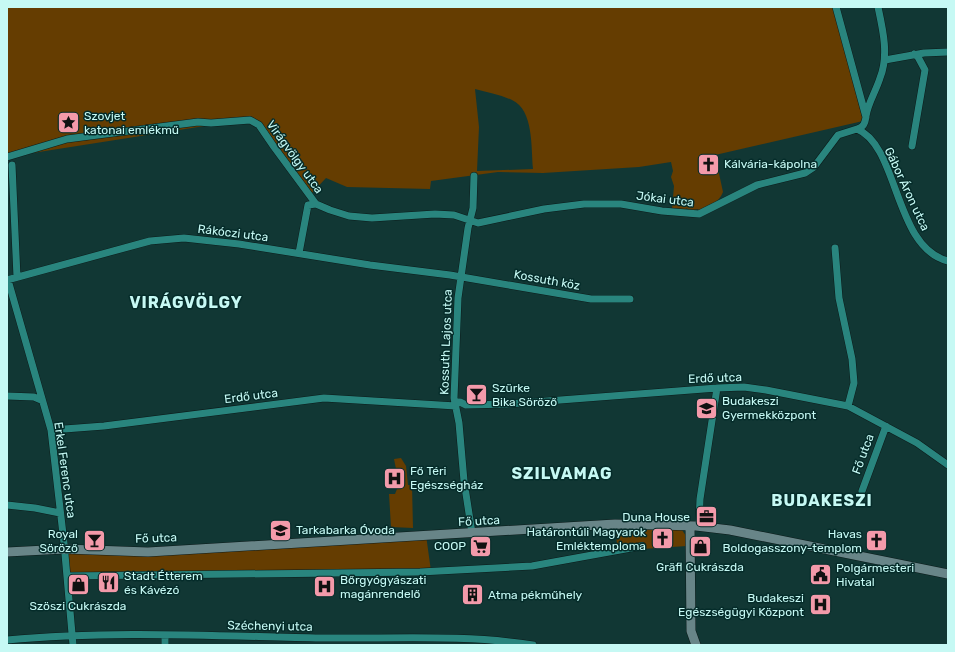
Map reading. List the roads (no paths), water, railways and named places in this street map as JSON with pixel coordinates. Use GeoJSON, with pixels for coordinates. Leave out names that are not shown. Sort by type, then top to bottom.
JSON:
{"type":"FeatureCollection","features":[{"type":"Feature","properties":{"kind":"main road","name":"Fő utca"},"geometry":{"type":"LineString","coordinates":[[7,552],[65,549],[148,552],[615,524],[695,526],[759,536],[948,574]]}},
{"type":"Feature","properties":{"kind":"main road"},"geometry":{"type":"LineString","coordinates":[[695,526],[692,631],[696,645]]}},
{"type":"Feature","properties":{"kind":"street"},"geometry":{"type":"LineString","coordinates":[[836,7],[866,116]]}},
{"type":"Feature","properties":{"kind":"street"},"geometry":{"type":"LineString","coordinates":[[857,129],[862,127],[865,122],[867,109],[880,78],[885,60],[883,34],[878,7]]}},
{"type":"Feature","properties":{"kind":"street"},"geometry":{"type":"LineString","coordinates":[[885,60],[914,54],[948,52]]}},
{"type":"Feature","properties":{"kind":"street"},"geometry":{"type":"LineString","coordinates":[[912,146],[925,70],[918,57],[914,54]]}},
{"type":"Feature","properties":{"kind":"street","name":"Virágvölgy utca"},"geometry":{"type":"LineString","coordinates":[[7,157],[67,139],[198,122],[211,123],[250,120],[262,127],[274,148],[316,204],[349,216],[372,218],[434,214],[460,216],[470,222]]}},
{"type":"Feature","properties":{"kind":"street","name":"Jókai utca"},"geometry":{"type":"LineString","coordinates":[[470,222],[478,223],[544,209],[584,204],[621,204],[662,212],[700,214],[757,185],[805,173],[814,167],[838,135],[857,129]]}},
{"type":"Feature","properties":{"kind":"street","name":"Gábor Áron utca"},"geometry":{"type":"LineString","coordinates":[[857,129],[869,137],[878,150],[907,219],[919,241],[937,257],[948,261]]}},
{"type":"Feature","properties":{"kind":"street"},"geometry":{"type":"LineString","coordinates":[[12,165],[17,277]]}},
{"type":"Feature","properties":{"kind":"street","name":"Kossuth Lajos utca"},"geometry":{"type":"LineString","coordinates":[[472,533],[456,406],[457,315],[460,277],[473,208],[474,176]]}},
{"type":"Feature","properties":{"kind":"street"},"geometry":{"type":"LineString","coordinates":[[299,253],[308,205],[316,204]]}},
{"type":"Feature","properties":{"kind":"street","name":"Rákóczi utca"},"geometry":{"type":"LineString","coordinates":[[7,280],[145,242],[167,238],[196,239],[460,277]]}},
{"type":"Feature","properties":{"kind":"street"},"geometry":{"type":"LineString","coordinates":[[835,248],[839,298],[850,348],[854,383],[848,406]]}},
{"type":"Feature","properties":{"kind":"street","name":"Kossuth köz"},"geometry":{"type":"LineString","coordinates":[[460,277],[591,299],[630,299]]}},
{"type":"Feature","properties":{"kind":"street","name":"Erkel Ferenc utca"},"geometry":{"type":"LineString","coordinates":[[7,280],[28,348],[50,430],[65,549],[73,645]]}},
{"type":"Feature","properties":{"kind":"street","name":"Erdő utca"},"geometry":{"type":"LineString","coordinates":[[50,430],[104,426],[324,398],[456,406],[462,409],[466,405],[508,404],[744,387],[848,406],[917,443],[948,465]]}},
{"type":"Feature","properties":{"kind":"street"},"geometry":{"type":"LineString","coordinates":[[695,526],[717,388]]}},
{"type":"Feature","properties":{"kind":"street"},"geometry":{"type":"LineString","coordinates":[[7,396],[34,397],[41,400]]}},
{"type":"Feature","properties":{"kind":"street","name":"Fő utca"},"geometry":{"type":"LineString","coordinates":[[862,491],[886,426]]}},
{"type":"Feature","properties":{"kind":"street"},"geometry":{"type":"LineString","coordinates":[[7,505],[35,508],[60,513]]}},
{"type":"Feature","properties":{"kind":"street"},"geometry":{"type":"LineString","coordinates":[[67,576],[412,572],[478,569],[532,566],[642,546]]}},
{"type":"Feature","properties":{"kind":"street","name":"Széchenyi utca"},"geometry":{"type":"LineString","coordinates":[[7,640],[72,636],[165,636],[472,640],[533,645]]}},
{"type":"Feature","properties":{"kind":"street"},"geometry":{"type":"LineString","coordinates":[[165,636],[165,645]]}},
{"type":"Feature","properties":{"kind":"place","name":"Szovjet katonai emlékmű"},"geometry":{"type":"Point","coordinates":[69,123]}},
{"type":"Feature","properties":{"kind":"place","name":"Kálvária-kápolna"},"geometry":{"type":"Point","coordinates":[708,164]}},
{"type":"Feature","properties":{"kind":"place","name":"Szürke Bika Söröző"},"geometry":{"type":"Point","coordinates":[476,395]}},
{"type":"Feature","properties":{"kind":"place","name":"Budakeszi Gyermekközpont"},"geometry":{"type":"Point","coordinates":[707,408]}},
{"type":"Feature","properties":{"kind":"place","name":"Fő Téri Egészségház"},"geometry":{"type":"Point","coordinates":[394,478]}},
{"type":"Feature","properties":{"kind":"place","name":"Duna House"},"geometry":{"type":"Point","coordinates":[706,517]}},
{"type":"Feature","properties":{"kind":"place","name":"Tarkabarka Óvoda"},"geometry":{"type":"Point","coordinates":[280,530]}},
{"type":"Feature","properties":{"kind":"place","name":"Határontúli Magyarok Emléktemploma"},"geometry":{"type":"Point","coordinates":[662,539]}},
{"type":"Feature","properties":{"kind":"place","name":"Royal Söröző"},"geometry":{"type":"Point","coordinates":[94,541]}},
{"type":"Feature","properties":{"kind":"place","name":"Havas Boldogasszony-templom"},"geometry":{"type":"Point","coordinates":[877,541]}},
{"type":"Feature","properties":{"kind":"place","name":"COOP"},"geometry":{"type":"Point","coordinates":[481,546]}},
{"type":"Feature","properties":{"kind":"place","name":"Gräfl Cukrászda"},"geometry":{"type":"Point","coordinates":[700,546]}},
{"type":"Feature","properties":{"kind":"place","name":"Polgármesteri Hivatal"},"geometry":{"type":"Point","coordinates":[821,575]}},
{"type":"Feature","properties":{"kind":"place","name":"Stadt Étterem és Kávézó"},"geometry":{"type":"Point","coordinates":[109,583]}},
{"type":"Feature","properties":{"kind":"place","name":"Szöszi Cukrászda"},"geometry":{"type":"Point","coordinates":[78,585]}},
{"type":"Feature","properties":{"kind":"place","name":"Bőrgyógyászati magánrendelő"},"geometry":{"type":"Point","coordinates":[325,587]}},
{"type":"Feature","properties":{"kind":"place","name":"Atma pékműhely"},"geometry":{"type":"Point","coordinates":[472,595]}},
{"type":"Feature","properties":{"kind":"place","name":"Budakeszi Egészségügyi Központ"},"geometry":{"type":"Point","coordinates":[820,605]}},
{"type":"Feature","properties":{"kind":"district","name":"VIRÁGVÖLGY"},"geometry":{"type":"Point","coordinates":[186,302]}},
{"type":"Feature","properties":{"kind":"district","name":"SZILVAMAG"},"geometry":{"type":"Point","coordinates":[562,473]}},
{"type":"Feature","properties":{"kind":"district","name":"BUDAKESZI"},"geometry":{"type":"Point","coordinates":[822,500]}}]}
